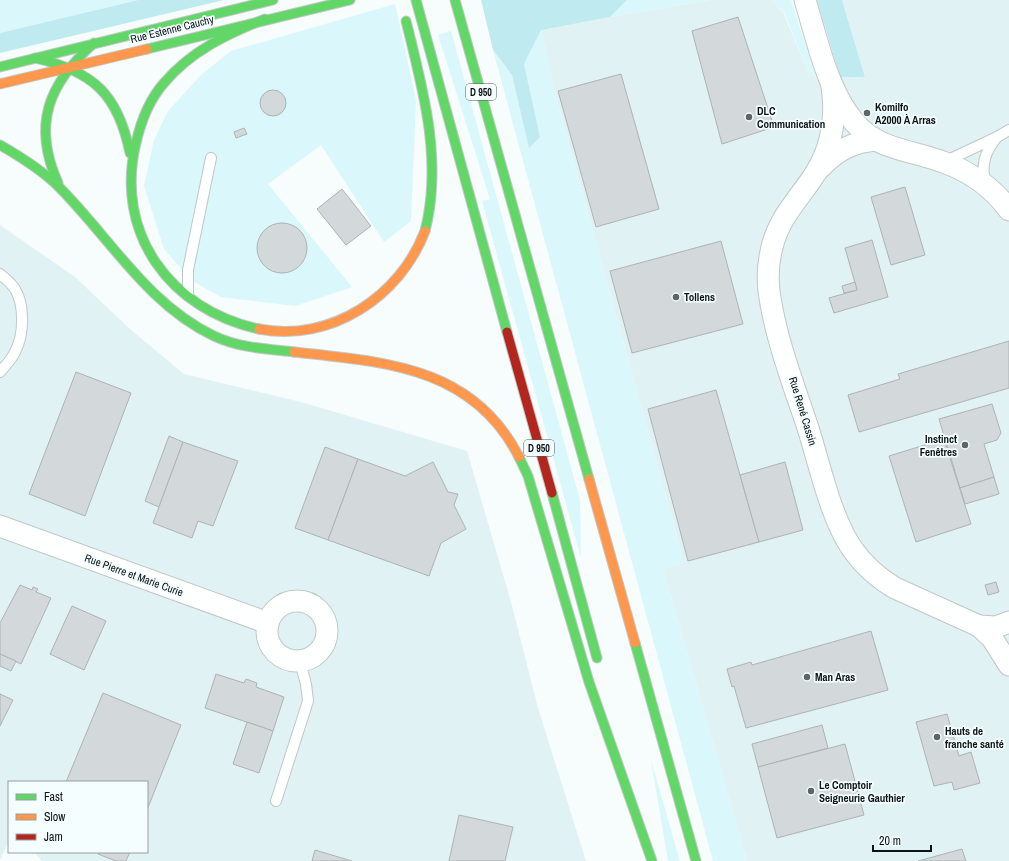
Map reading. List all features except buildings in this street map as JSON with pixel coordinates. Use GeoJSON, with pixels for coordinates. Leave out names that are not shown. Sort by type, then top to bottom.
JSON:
{"type":"FeatureCollection","features":[{"type":"Feature","properties":{"kind":"main road","name":"Rue Estenne Cauchy"},"geometry":{"type":"LineString","coordinates":[[0,67],[273,0]]}},
{"type":"Feature","properties":{"kind":"main road","name":"Rue Estenne Cauchy"},"geometry":{"type":"LineString","coordinates":[[0,84],[265,19],[350,0]]}},
{"type":"Feature","properties":{"kind":"main road","name":"D 950"},"geometry":{"type":"LineString","coordinates":[[416,0],[600,670]]}},
{"type":"Feature","properties":{"kind":"main road","name":"D 950"},"geometry":{"type":"LineString","coordinates":[[455,0],[696,861]]}},
{"type":"Feature","properties":{"kind":"main road"},"geometry":{"type":"LineString","coordinates":[[265,19],[212,42],[186,59],[176,68],[159,89],[147,109],[138,132],[131,164],[130,181],[134,212],[144,242],[164,277],[188,300],[218,316],[254,328],[275,331],[302,331],[335,322],[356,312],[389,288],[411,262],[423,234],[428,218],[433,185],[431,149],[425,106],[404,14]]}},
{"type":"Feature","properties":{"kind":"main road"},"geometry":{"type":"LineString","coordinates":[[64,193],[50,166],[47,155],[44,135],[50,102],[68,67],[82,52],[94,43]]}},
{"type":"Feature","properties":{"kind":"main road"},"geometry":{"type":"LineString","coordinates":[[35,58],[49,60],[68,67],[103,89],[115,105],[126,131],[131,164]]}},
{"type":"Feature","properties":{"kind":"main road"},"geometry":{"type":"LineString","coordinates":[[491,92],[500,160]]}},
{"type":"Feature","properties":{"kind":"main road"},"geometry":{"type":"LineString","coordinates":[[0,144],[27,159],[64,193],[159,298],[183,317],[212,335],[250,347],[377,362],[426,373],[456,388],[492,416],[513,444],[528,476],[589,682],[653,861]]}},
{"type":"Feature","properties":{"kind":"main road"},"geometry":{"type":"LineString","coordinates":[[622,746],[653,861]]}},
{"type":"Feature","properties":{"kind":"street"},"geometry":{"type":"LineString","coordinates":[[805,0],[832,86],[848,114],[856,124],[876,140],[900,151],[942,162],[966,173],[986,186],[1009,210]]}},
{"type":"Feature","properties":{"kind":"street","name":"Rue René Cassin"},"geometry":{"type":"LineString","coordinates":[[832,86],[834,114],[833,128],[825,156],[818,169],[783,218],[772,247],[768,280],[769,297],[779,338],[834,511],[852,549],[860,559],[882,580],[895,588],[979,626],[992,638],[1009,665]]}},
{"type":"Feature","properties":{"kind":"street"},"geometry":{"type":"LineString","coordinates":[[818,169],[833,154],[846,147],[859,142],[876,140]]}},
{"type":"Feature","properties":{"kind":"street","name":"Rue Pierre et Marie Curie"},"geometry":{"type":"LineString","coordinates":[[0,526],[268,623]]}},
{"type":"Feature","properties":{"kind":"street"},"geometry":{"type":"LineString","coordinates":[[288,602],[305,602],[313,606],[320,611],[327,627],[325,644],[317,655],[300,662],[287,660],[275,653],[267,637],[268,623],[274,612],[288,602]]}},
{"type":"Feature","properties":{"kind":"street"},"geometry":{"type":"LineString","coordinates":[[979,626],[996,627],[1009,622]]}},
{"type":"Feature","properties":{"kind":"lane"},"geometry":{"type":"LineString","coordinates":[[942,162],[967,152],[1009,130]]}},
{"type":"Feature","properties":{"kind":"lane"},"geometry":{"type":"LineString","coordinates":[[986,186],[984,178],[984,162],[988,149],[997,137]]}},
{"type":"Feature","properties":{"kind":"lane"},"geometry":{"type":"LineString","coordinates":[[188,300],[188,270],[211,158]]}},
{"type":"Feature","properties":{"kind":"lane"},"geometry":{"type":"LineString","coordinates":[[0,274],[11,283],[16,291],[21,316],[19,343],[15,354],[0,372]]}},
{"type":"Feature","properties":{"kind":"lane"},"geometry":{"type":"LineString","coordinates":[[276,801],[308,701],[306,684],[300,662]]}},
{"type":"Feature","properties":{"kind":"shaded area"},"geometry":{"type":"Polygon","coordinates":[[[0,0],[137,0],[0,33],[0,0]]]}},
{"type":"Feature","properties":{"kind":"shaded area"},"geometry":{"type":"Polygon","coordinates":[[[138,0],[224,0],[0,53],[0,33],[138,0]]]}},
{"type":"Feature","properties":{"kind":"shaded area"},"geometry":{"type":"Polygon","coordinates":[[[481,0],[627,0],[610,17],[541,30],[524,64],[540,137],[529,148],[512,75],[493,50],[481,0]]]}},
{"type":"Feature","properties":{"kind":"shaded area"},"geometry":{"type":"Polygon","coordinates":[[[627,0],[709,0],[610,17],[627,0]]]}},
{"type":"Feature","properties":{"kind":"shaded area"},"geometry":{"type":"Polygon","coordinates":[[[709,0],[770,0],[783,12],[810,77],[865,76],[842,0],[1009,0],[1009,861],[747,861],[663,569],[684,563],[553,86],[541,29],[709,0]]]}},
{"type":"Feature","properties":{"kind":"shaded area"},"geometry":{"type":"Polygon","coordinates":[[[770,0],[791,0],[816,77],[810,77],[784,12],[770,0]]]}},
{"type":"Feature","properties":{"kind":"shaded area"},"geometry":{"type":"Polygon","coordinates":[[[817,0],[842,0],[865,77],[840,77],[817,0]]]}},
{"type":"Feature","properties":{"kind":"shaded area"},"geometry":{"type":"Polygon","coordinates":[[[395,4],[416,100],[411,221],[384,242],[321,145],[268,184],[352,287],[295,306],[221,297],[191,280],[164,249],[144,186],[154,140],[168,111],[202,74],[231,51],[395,4]]]}},
{"type":"Feature","properties":{"kind":"shaded area"},"geometry":{"type":"Polygon","coordinates":[[[541,29],[553,86],[684,563],[663,569],[747,861],[713,861],[493,50],[512,75],[529,147],[540,137],[524,64],[541,29]]]}},
{"type":"Feature","properties":{"kind":"shaded area"},"geometry":{"type":"Polygon","coordinates":[[[451,31],[580,500],[581,558],[482,201],[490,199],[438,35],[451,31]]]}},
{"type":"Feature","properties":{"kind":"shaded area"},"geometry":{"type":"Polygon","coordinates":[[[0,225],[75,277],[131,330],[184,374],[301,402],[467,451],[511,602],[538,708],[586,861],[42,861],[35,853],[148,853],[148,781],[8,781],[8,842],[0,860],[0,225]]]}},
{"type":"Feature","properties":{"kind":"shaded area"},"geometry":{"type":"Polygon","coordinates":[[[651,760],[680,861],[668,861],[651,760]]]}},
{"type":"Feature","properties":{"kind":"traffic: fast"},"geometry":{"type":"LineString","coordinates":[[0,67],[273,0]]}},
{"type":"Feature","properties":{"kind":"traffic: fast"},"geometry":{"type":"LineString","coordinates":[[147,49],[350,0]]}},
{"type":"Feature","properties":{"kind":"traffic: fast"},"geometry":{"type":"LineString","coordinates":[[416,0],[507,332]]}},
{"type":"Feature","properties":{"kind":"traffic: fast"},"geometry":{"type":"LineString","coordinates":[[455,0],[589,479]]}},
{"type":"Feature","properties":{"kind":"traffic: fast"},"geometry":{"type":"LineString","coordinates":[[259,329],[227,319],[199,305],[175,286],[156,263],[142,236],[133,207],[131,176],[140,127],[154,96],[164,83],[186,62],[210,45],[223,37],[265,19]]}},
{"type":"Feature","properties":{"kind":"traffic: fast"},"geometry":{"type":"LineString","coordinates":[[406,21],[419,73],[429,125],[432,178],[430,205],[425,231]]}},
{"type":"Feature","properties":{"kind":"traffic: fast"},"geometry":{"type":"LineString","coordinates":[[58,183],[50,162],[46,142],[46,124],[49,107],[65,74],[78,58],[94,43]]}},
{"type":"Feature","properties":{"kind":"traffic: fast"},"geometry":{"type":"LineString","coordinates":[[35,58],[55,63],[73,70],[100,88],[110,100],[118,115],[125,133],[130,153]]}},
{"type":"Feature","properties":{"kind":"traffic: fast"},"geometry":{"type":"LineString","coordinates":[[0,145],[31,164],[59,187],[78,207],[130,269],[149,288],[190,323],[214,336],[233,343],[294,352]]}},
{"type":"Feature","properties":{"kind":"traffic: fast"},"geometry":{"type":"LineString","coordinates":[[519,457],[528,476],[589,682],[652,861]]}},
{"type":"Feature","properties":{"kind":"traffic: fast"},"geometry":{"type":"LineString","coordinates":[[552,493],[597,658]]}},
{"type":"Feature","properties":{"kind":"traffic: fast"},"geometry":{"type":"LineString","coordinates":[[635,643],[696,861]]}},
{"type":"Feature","properties":{"kind":"traffic: slow"},"geometry":{"type":"LineString","coordinates":[[0,84],[147,49]]}},
{"type":"Feature","properties":{"kind":"traffic: slow"},"geometry":{"type":"LineString","coordinates":[[259,329],[285,332],[311,329],[336,322],[359,310],[380,295],[398,276],[414,255],[425,231]]}},
{"type":"Feature","properties":{"kind":"traffic: slow"},"geometry":{"type":"LineString","coordinates":[[294,352],[361,360],[393,366],[423,374],[451,386],[477,404],[500,427],[519,457]]}},
{"type":"Feature","properties":{"kind":"traffic: slow"},"geometry":{"type":"LineString","coordinates":[[589,479],[635,643]]}},
{"type":"Feature","properties":{"kind":"traffic: jam"},"geometry":{"type":"LineString","coordinates":[[507,332],[552,493]]}},
{"type":"Feature","properties":{"kind":"place","name":"Komilfo A2000 À Arras"},"geometry":{"type":"Point","coordinates":[867,113]}},
{"type":"Feature","properties":{"kind":"place","name":"DLC Communication"},"geometry":{"type":"Point","coordinates":[749,117]}},
{"type":"Feature","properties":{"kind":"place","name":"Tollens"},"geometry":{"type":"Point","coordinates":[676,297]}},
{"type":"Feature","properties":{"kind":"place","name":"Instinct Fenêtres"},"geometry":{"type":"Point","coordinates":[965,445]}},
{"type":"Feature","properties":{"kind":"place","name":"Man Aras"},"geometry":{"type":"Point","coordinates":[807,677]}},
{"type":"Feature","properties":{"kind":"place","name":"Hauts de franche santé"},"geometry":{"type":"Point","coordinates":[937,737]}},
{"type":"Feature","properties":{"kind":"place","name":"Le Comptoir Seigneurie Gauthier"},"geometry":{"type":"Point","coordinates":[811,791]}}]}
